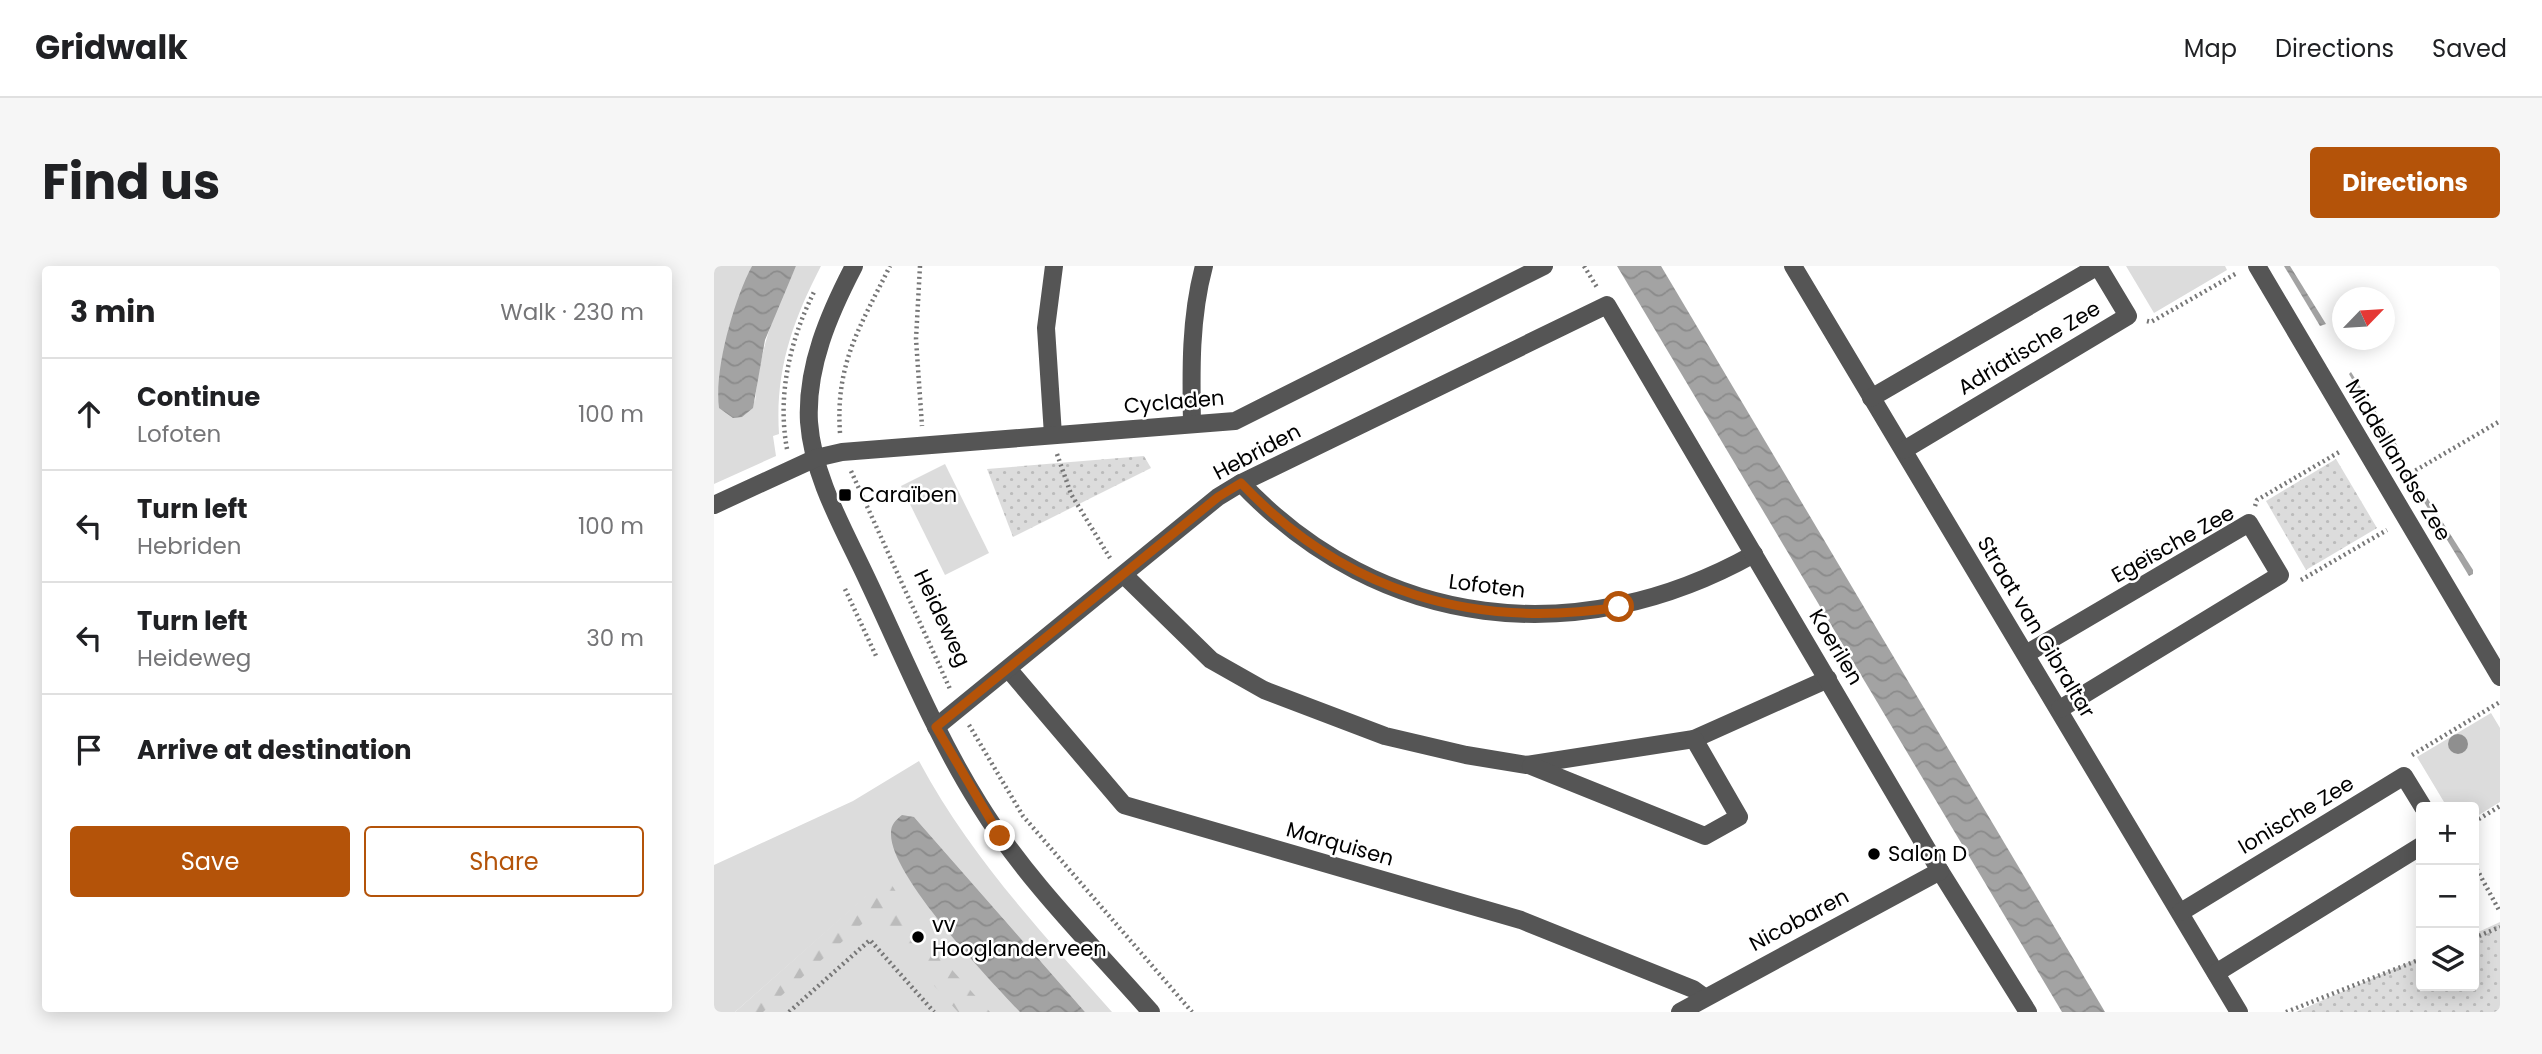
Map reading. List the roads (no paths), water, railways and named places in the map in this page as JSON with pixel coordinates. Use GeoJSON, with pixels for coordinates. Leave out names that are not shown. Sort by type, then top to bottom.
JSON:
{"type":"FeatureCollection","features":[{"type":"Feature","properties":{"kind":"street"},"geometry":{"type":"LineString","coordinates":[[853,266],[829,314],[809,389],[809,423],[816,458],[831,502],[936,727],[1000,836],[1028,872],[1151,1012]]}},
{"type":"Feature","properties":{"kind":"street"},"geometry":{"type":"LineString","coordinates":[[1053,435],[1046,328],[1054,266]]}},
{"type":"Feature","properties":{"kind":"street"},"geometry":{"type":"LineString","coordinates":[[1192,424],[1190,356],[1197,291],[1204,266]]}},
{"type":"Feature","properties":{"kind":"street","name":"Cycladen"},"geometry":{"type":"LineString","coordinates":[[816,458],[842,452],[1235,421],[1544,266]]}},
{"type":"Feature","properties":{"kind":"street","name":"Straat van Gibraltar"},"geometry":{"type":"LineString","coordinates":[[1793,266],[2239,1012]]}},
{"type":"Feature","properties":{"kind":"street","name":"Adriatische Zee"},"geometry":{"type":"LineString","coordinates":[[1871,398],[2098,266],[2128,316],[1904,450]]}},
{"type":"Feature","properties":{"kind":"street","name":"Middellandse Zee"},"geometry":{"type":"LineString","coordinates":[[2257,266],[2500,677]]}},
{"type":"Feature","properties":{"kind":"street","name":"Hebriden"},"geometry":{"type":"LineString","coordinates":[[936,727],[1010,671],[1218,497],[1241,483],[1607,305]]}},
{"type":"Feature","properties":{"kind":"street","name":"Koerilen"},"geometry":{"type":"LineString","coordinates":[[1607,305],[1940,871],[2028,1012]]}},
{"type":"Feature","properties":{"kind":"street"},"geometry":{"type":"LineString","coordinates":[[714,505],[816,458]]}},
{"type":"Feature","properties":{"kind":"street","name":"Lofoten"},"geometry":{"type":"LineString","coordinates":[[1241,483],[1262,506],[1298,536],[1340,562],[1391,589],[1429,601],[1480,611],[1534,615],[1619,607],[1661,596],[1724,571],[1754,554]]}},
{"type":"Feature","properties":{"kind":"street","name":"Egeïsche Zee"},"geometry":{"type":"LineString","coordinates":[[2026,654],[2249,523],[2280,575],[2060,709]]}},
{"type":"Feature","properties":{"kind":"street"},"geometry":{"type":"LineString","coordinates":[[1124,575],[1211,660],[1264,690],[1385,736],[1466,755],[1527,765],[1705,836],[1740,817],[1693,739]]}},
{"type":"Feature","properties":{"kind":"street","name":"Marquisen"},"geometry":{"type":"LineString","coordinates":[[1010,671],[1124,805],[1521,920],[1693,989],[1704,997]]}},
{"type":"Feature","properties":{"kind":"street"},"geometry":{"type":"LineString","coordinates":[[1527,765],[1693,739],[1828,679]]}},
{"type":"Feature","properties":{"kind":"street","name":"Ionische Zee"},"geometry":{"type":"LineString","coordinates":[[2181,912],[2404,776],[2420,802]]}},
{"type":"Feature","properties":{"kind":"street"},"geometry":{"type":"LineString","coordinates":[[2216,973],[2416,849]]}},
{"type":"Feature","properties":{"kind":"street","name":"Nicobaren"},"geometry":{"type":"LineString","coordinates":[[1680,1012],[1940,871]]}},
{"type":"Feature","properties":{"kind":"water"},"geometry":{"type":"Polygon","coordinates":[[[752,266],[796,266],[765,340],[753,408],[742,417],[733,418],[719,408],[722,355],[732,316],[752,266]]]}},
{"type":"Feature","properties":{"kind":"water"},"geometry":{"type":"Polygon","coordinates":[[[1617,266],[1661,266],[2105,1012],[2062,1012],[1617,266]]]}},
{"type":"Feature","properties":{"kind":"water"},"geometry":{"type":"Polygon","coordinates":[[[2284,266],[2290,266],[2326,324],[2320,326],[2284,266]]]}},
{"type":"Feature","properties":{"kind":"water"},"geometry":{"type":"Polygon","coordinates":[[[2351,372],[2398,449],[2393,449],[2349,374],[2351,372]]]}},
{"type":"Feature","properties":{"kind":"water"},"geometry":{"type":"Polygon","coordinates":[[[2426,496],[2473,574],[2469,576],[2421,497],[2426,496]]]}},
{"type":"Feature","properties":{"kind":"water"},"geometry":{"type":"Polygon","coordinates":[[[902,815],[914,817],[1085,1012],[1020,1012],[1006,997],[965,952],[923,900],[906,874],[895,851],[891,833],[893,825],[902,815]]]}},
{"type":"Feature","properties":{"kind":"place","name":"Caraïben"},"geometry":{"type":"Point","coordinates":[845,495]}},
{"type":"Feature","properties":{"kind":"place","name":"Salon D"},"geometry":{"type":"Point","coordinates":[1874,854]}},
{"type":"Feature","properties":{"kind":"place","name":"vv Hooglanderveen"},"geometry":{"type":"Point","coordinates":[918,937]}}]}
